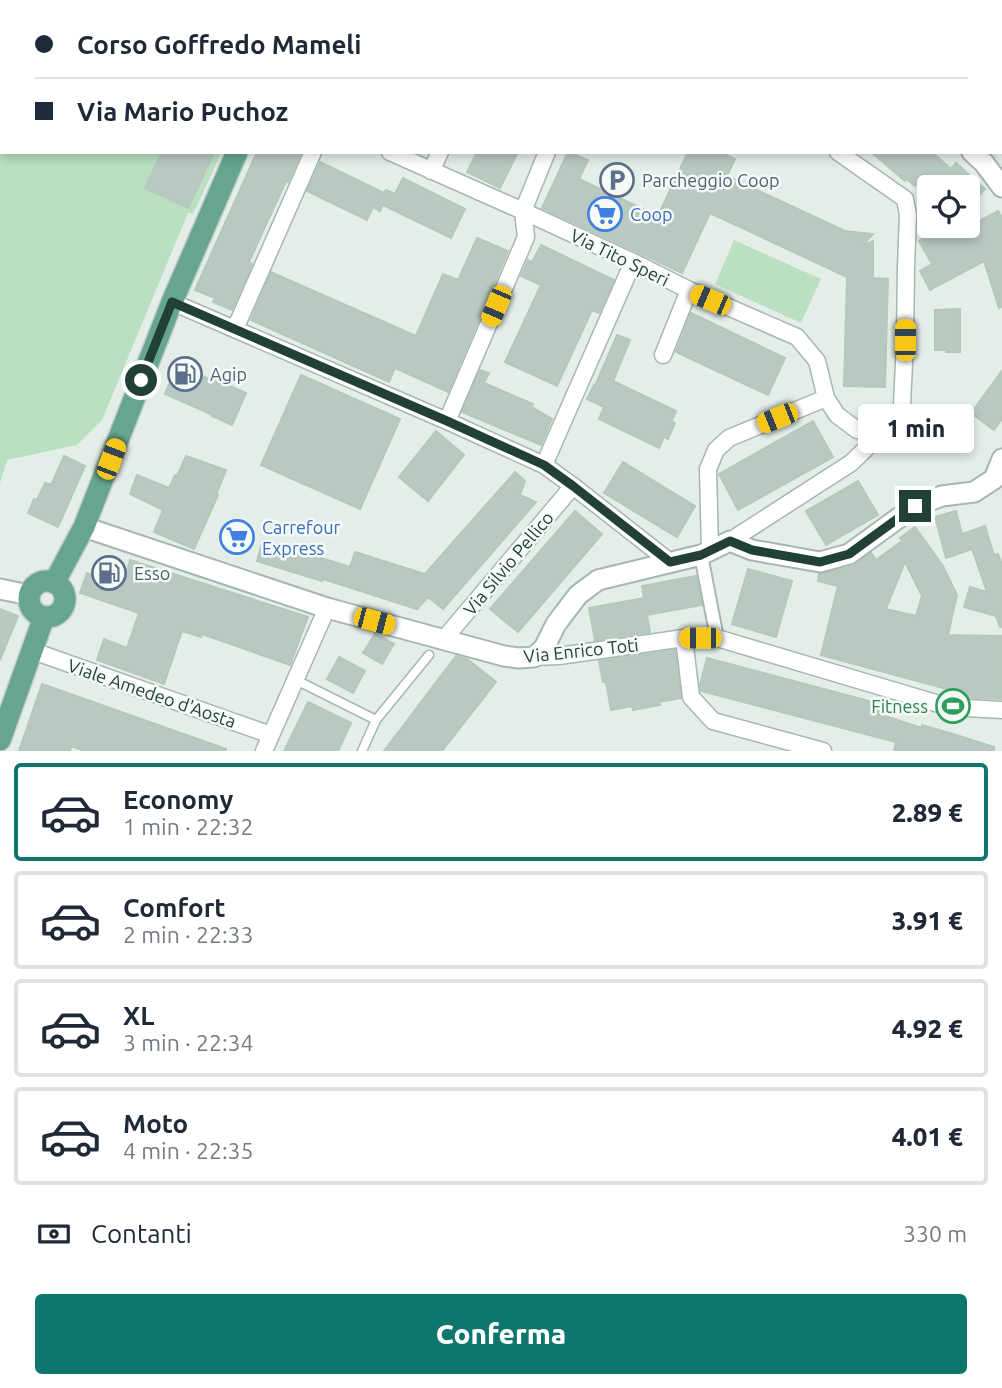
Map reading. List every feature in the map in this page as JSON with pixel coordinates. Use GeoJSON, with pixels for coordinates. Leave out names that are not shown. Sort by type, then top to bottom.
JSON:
{"type":"FeatureCollection","features":[{"type":"Feature","properties":{"kind":"main road"},"geometry":{"type":"LineString","coordinates":[[54,583],[84,527],[172,302],[236,154]]}},
{"type":"Feature","properties":{"kind":"main road"},"geometry":{"type":"LineString","coordinates":[[49,581],[54,583],[65,596],[63,608],[55,616],[44,617],[33,612],[29,595],[35,586],[49,581]]}},
{"type":"Feature","properties":{"kind":"main road"},"geometry":{"type":"LineString","coordinates":[[0,740],[44,617]]}},
{"type":"Feature","properties":{"kind":"street"},"geometry":{"type":"LineString","coordinates":[[235,329],[312,154]]}},
{"type":"Feature","properties":{"kind":"street","name":"Via Tito Speri"},"geometry":{"type":"LineString","coordinates":[[394,154],[797,337],[817,361],[826,398],[837,415],[857,430],[883,432]]}},
{"type":"Feature","properties":{"kind":"street"},"geometry":{"type":"LineString","coordinates":[[432,171],[439,154]]}},
{"type":"Feature","properties":{"kind":"street"},"geometry":{"type":"LineString","coordinates":[[447,421],[526,237],[523,211],[546,154]]}},
{"type":"Feature","properties":{"kind":"street"},"geometry":{"type":"LineString","coordinates":[[534,657],[544,648],[556,624],[578,595],[598,580],[706,554],[730,541],[851,463],[883,432],[902,406],[908,215],[905,199],[841,154]]}},
{"type":"Feature","properties":{"kind":"street"},"geometry":{"type":"LineString","coordinates":[[974,154],[1002,187]]}},
{"type":"Feature","properties":{"kind":"street"},"geometry":{"type":"LineString","coordinates":[[544,465],[632,262]]}},
{"type":"Feature","properties":{"kind":"street"},"geometry":{"type":"LineString","coordinates":[[663,355],[689,290]]}},
{"type":"Feature","properties":{"kind":"street"},"geometry":{"type":"LineString","coordinates":[[172,302],[544,465],[670,562]]}},
{"type":"Feature","properties":{"kind":"street"},"geometry":{"type":"LineString","coordinates":[[717,638],[706,554],[708,469],[716,450],[729,438],[826,398]]}},
{"type":"Feature","properties":{"kind":"street"},"geometry":{"type":"LineString","coordinates":[[730,541],[752,550],[820,562],[849,554],[915,506],[942,496],[974,492],[994,479],[1002,459]]}},
{"type":"Feature","properties":{"kind":"street","name":"Via Silvio Pellico"},"geometry":{"type":"LineString","coordinates":[[444,639],[573,486]]}},
{"type":"Feature","properties":{"kind":"street","name":"Via Enrico Toti"},"geometry":{"type":"LineString","coordinates":[[84,527],[327,608],[504,656],[559,656],[684,638],[717,638],[949,707],[1002,710]]}},
{"type":"Feature","properties":{"kind":"street"},"geometry":{"type":"LineString","coordinates":[[0,589],[29,595]]}},
{"type":"Feature","properties":{"kind":"street"},"geometry":{"type":"LineString","coordinates":[[264,751],[327,608]]}},
{"type":"Feature","properties":{"kind":"street"},"geometry":{"type":"LineString","coordinates":[[684,638],[691,697],[713,721],[823,751]]}},
{"type":"Feature","properties":{"kind":"street","name":"Viale Amedeo d'Aosta"},"geometry":{"type":"LineString","coordinates":[[33,651],[271,735]]}},
{"type":"Feature","properties":{"kind":"lane"},"geometry":{"type":"LineString","coordinates":[[362,751],[376,719],[429,655]]}},
{"type":"Feature","properties":{"kind":"lane"},"geometry":{"type":"LineString","coordinates":[[296,680],[376,719]]}},
{"type":"Feature","properties":{"kind":"green space"},"geometry":{"type":"Polygon","coordinates":[[[0,154],[221,154],[193,214],[188,213],[102,420],[77,445],[7,460],[0,483],[0,154]]]}},
{"type":"Feature","properties":{"kind":"green space"},"geometry":{"type":"Polygon","coordinates":[[[734,240],[821,279],[801,323],[715,284],[734,240]]]}},
{"type":"Feature","properties":{"kind":"building"},"geometry":{"type":"Polygon","coordinates":[[[161,154],[213,154],[188,208],[145,188],[161,154]]]}},
{"type":"Feature","properties":{"kind":"building"},"geometry":{"type":"Polygon","coordinates":[[[256,154],[301,154],[249,262],[252,264],[232,310],[213,302],[215,298],[195,290],[256,154]]]}},
{"type":"Feature","properties":{"kind":"building"},"geometry":{"type":"Polygon","coordinates":[[[476,154],[517,154],[500,188],[467,172],[476,154]]]}},
{"type":"Feature","properties":{"kind":"building"},"geometry":{"type":"Polygon","coordinates":[[[567,154],[588,160],[579,179],[658,216],[687,154],[724,154],[735,159],[727,176],[845,231],[873,234],[862,246],[873,241],[873,278],[888,279],[885,387],[844,386],[847,277],[710,213],[682,273],[542,208],[567,154]]]}},
{"type":"Feature","properties":{"kind":"building"},"geometry":{"type":"Polygon","coordinates":[[[873,154],[934,154],[951,169],[956,163],[969,175],[917,175],[915,186],[907,179],[905,181],[873,154]]]}},
{"type":"Feature","properties":{"kind":"building"},"geometry":{"type":"Polygon","coordinates":[[[320,162],[384,193],[386,190],[395,194],[403,178],[465,209],[451,238],[383,205],[380,211],[373,207],[367,220],[307,191],[320,162]]]}},
{"type":"Feature","properties":{"kind":"building"},"geometry":{"type":"Polygon","coordinates":[[[998,211],[1002,218],[1002,307],[999,308],[984,261],[930,290],[920,271],[932,264],[919,241],[924,238],[942,238],[939,242],[947,238],[980,238],[980,220],[998,211]]]}},
{"type":"Feature","properties":{"kind":"building"},"geometry":{"type":"Polygon","coordinates":[[[477,238],[508,251],[448,392],[395,368],[389,382],[251,320],[271,272],[416,336],[443,274],[458,280],[477,238]]]}},
{"type":"Feature","properties":{"kind":"building"},"geometry":{"type":"Polygon","coordinates":[[[541,245],[614,280],[599,313],[592,310],[557,386],[505,362],[541,285],[521,276],[528,260],[532,262],[541,245]]]}},
{"type":"Feature","properties":{"kind":"building"},"geometry":{"type":"Polygon","coordinates":[[[960,309],[960,352],[935,350],[935,310],[960,309]]]}},
{"type":"Feature","properties":{"kind":"building"},"geometry":{"type":"Polygon","coordinates":[[[691,313],[785,358],[768,395],[676,352],[691,313]]]}},
{"type":"Feature","properties":{"kind":"building"},"geometry":{"type":"Polygon","coordinates":[[[617,335],[630,340],[613,381],[676,411],[672,421],[675,423],[668,439],[664,437],[659,448],[599,419],[604,407],[587,399],[617,335]]]}},
{"type":"Feature","properties":{"kind":"building"},"geometry":{"type":"Polygon","coordinates":[[[177,365],[246,393],[232,425],[165,394],[177,365]]]}},
{"type":"Feature","properties":{"kind":"building"},"geometry":{"type":"Polygon","coordinates":[[[480,370],[489,373],[484,383],[533,404],[532,407],[552,419],[541,445],[462,412],[480,370]]]}},
{"type":"Feature","properties":{"kind":"building"},"geometry":{"type":"Polygon","coordinates":[[[1002,371],[1002,419],[994,430],[971,413],[1002,371]]]}},
{"type":"Feature","properties":{"kind":"building"},"geometry":{"type":"Polygon","coordinates":[[[301,375],[400,419],[360,509],[261,465],[301,375]]]}},
{"type":"Feature","properties":{"kind":"building"},"geometry":{"type":"Polygon","coordinates":[[[813,421],[833,457],[738,510],[719,474],[813,421]]]}},
{"type":"Feature","properties":{"kind":"building"},"geometry":{"type":"Polygon","coordinates":[[[436,431],[464,455],[428,501],[399,477],[436,431]]]}},
{"type":"Feature","properties":{"kind":"building"},"geometry":{"type":"Polygon","coordinates":[[[64,456],[85,466],[58,527],[28,513],[45,483],[51,485],[64,456]]]}},
{"type":"Feature","properties":{"kind":"building"},"geometry":{"type":"Polygon","coordinates":[[[186,456],[226,470],[194,549],[154,532],[163,510],[130,494],[137,475],[169,488],[186,456]]]}},
{"type":"Feature","properties":{"kind":"building"},"geometry":{"type":"Polygon","coordinates":[[[623,462],[695,506],[677,537],[604,493],[623,462]]]}},
{"type":"Feature","properties":{"kind":"building"},"geometry":{"type":"Polygon","coordinates":[[[515,472],[525,481],[520,495],[536,502],[443,609],[428,597],[417,609],[257,561],[263,540],[350,567],[355,552],[425,574],[515,472]]]}},
{"type":"Feature","properties":{"kind":"building"},"geometry":{"type":"Polygon","coordinates":[[[858,481],[878,515],[826,545],[806,511],[858,481]]]}},
{"type":"Feature","properties":{"kind":"building"},"geometry":{"type":"Polygon","coordinates":[[[575,511],[602,534],[518,632],[490,609],[575,511]]]}},
{"type":"Feature","properties":{"kind":"building"},"geometry":{"type":"Polygon","coordinates":[[[956,511],[962,534],[985,526],[994,555],[998,554],[1002,564],[1002,627],[996,616],[964,607],[970,587],[987,592],[972,549],[946,558],[935,517],[956,511]]]}},
{"type":"Feature","properties":{"kind":"building"},"geometry":{"type":"Polygon","coordinates":[[[915,527],[943,566],[957,595],[948,635],[1002,636],[1002,699],[957,697],[958,692],[821,655],[838,586],[818,581],[819,574],[853,566],[871,553],[876,560],[902,541],[900,538],[915,527]],[[905,562],[886,609],[916,616],[922,596],[905,562]]]}},
{"type":"Feature","properties":{"kind":"building"},"geometry":{"type":"Polygon","coordinates":[[[130,560],[308,617],[290,665],[202,634],[201,637],[182,631],[164,684],[97,660],[104,639],[127,648],[139,613],[80,593],[87,573],[123,587],[130,560]]]}},
{"type":"Feature","properties":{"kind":"building"},"geometry":{"type":"Polygon","coordinates":[[[748,569],[792,581],[776,637],[732,624],[748,569]]]}},
{"type":"Feature","properties":{"kind":"building"},"geometry":{"type":"Polygon","coordinates":[[[696,576],[702,605],[647,615],[650,632],[595,640],[589,608],[644,598],[642,586],[696,576]]]}},
{"type":"Feature","properties":{"kind":"building"},"geometry":{"type":"Polygon","coordinates":[[[0,609],[18,616],[0,660],[0,609]]]}},
{"type":"Feature","properties":{"kind":"building"},"geometry":{"type":"Polygon","coordinates":[[[375,634],[394,644],[382,664],[363,653],[375,634]]]}},
{"type":"Feature","properties":{"kind":"building"},"geometry":{"type":"Polygon","coordinates":[[[675,650],[681,698],[633,710],[632,706],[611,710],[599,661],[675,650]]]}},
{"type":"Feature","properties":{"kind":"building"},"geometry":{"type":"Polygon","coordinates":[[[456,656],[467,659],[496,682],[442,751],[384,751],[456,656]]]}},
{"type":"Feature","properties":{"kind":"building"},"geometry":{"type":"Polygon","coordinates":[[[339,657],[365,671],[353,693],[327,679],[339,657]]]}},
{"type":"Feature","properties":{"kind":"building"},"geometry":{"type":"Polygon","coordinates":[[[707,658],[880,704],[878,714],[994,747],[994,751],[894,751],[896,742],[701,691],[707,658]]]}},
{"type":"Feature","properties":{"kind":"building"},"geometry":{"type":"Polygon","coordinates":[[[42,684],[226,751],[85,751],[71,746],[70,751],[19,751],[42,684]]]}},
{"type":"Feature","properties":{"kind":"building"},"geometry":{"type":"Polygon","coordinates":[[[308,702],[351,723],[338,751],[284,751],[308,702]]]}},
{"type":"Feature","properties":{"kind":"place","name":"Parcheggio Coop"},"geometry":{"type":"Point","coordinates":[617,180]}},
{"type":"Feature","properties":{"kind":"place","name":"Coop"},"geometry":{"type":"Point","coordinates":[605,214]}},
{"type":"Feature","properties":{"kind":"place","name":"Agip"},"geometry":{"type":"Point","coordinates":[185,374]}},
{"type":"Feature","properties":{"kind":"place","name":"Carrefour Express"},"geometry":{"type":"Point","coordinates":[237,537]}},
{"type":"Feature","properties":{"kind":"place","name":"Esso"},"geometry":{"type":"Point","coordinates":[109,573]}},
{"type":"Feature","properties":{"kind":"place","name":"Fitness"},"geometry":{"type":"Point","coordinates":[953,706]}},
{"type":"Feature","properties":{"kind":"route"},"geometry":{"type":"LineString","coordinates":[[141,380],[172,302],[544,465],[670,562],[710,552],[730,541],[752,550],[820,562],[849,554],[915,506]]}}]}
